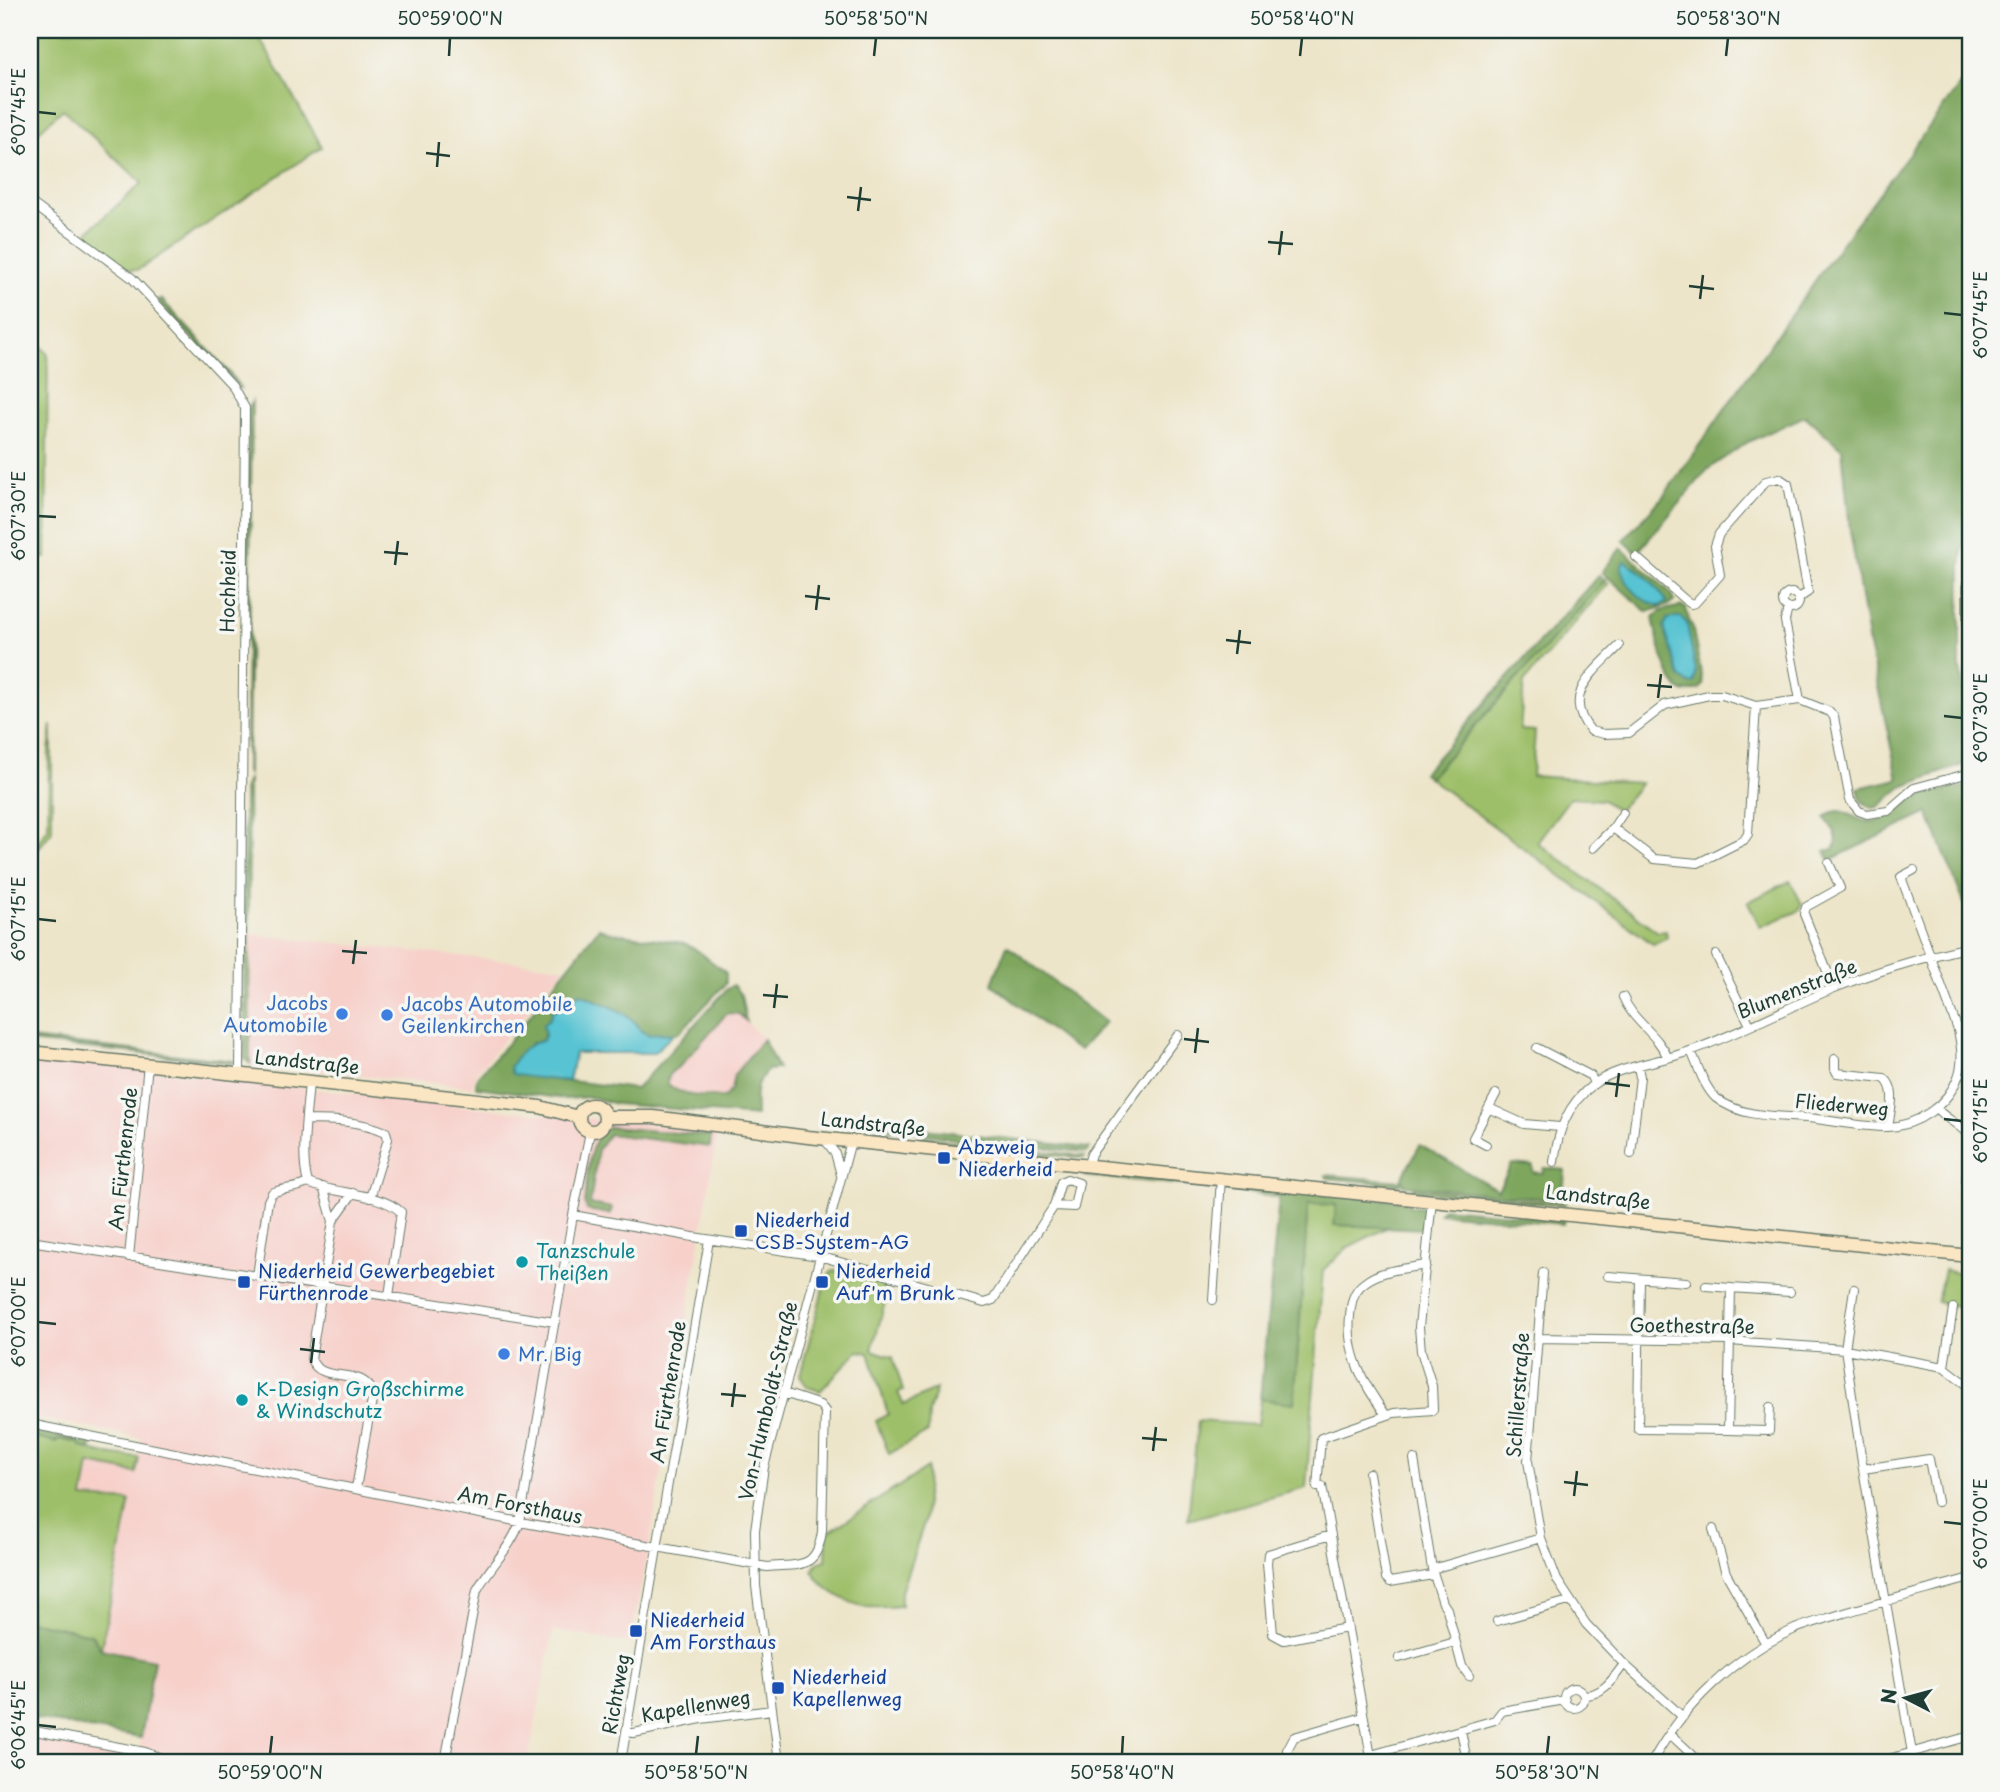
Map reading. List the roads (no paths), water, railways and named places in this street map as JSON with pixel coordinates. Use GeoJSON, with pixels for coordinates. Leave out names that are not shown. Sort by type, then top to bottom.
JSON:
{"type":"FeatureCollection","features":[{"type":"Feature","properties":{"kind":"street","name":"Hochheid"},"geometry":{"type":"LineString","coordinates":[[30,202],[131,278],[232,385],[244,408],[240,1074]]}},
{"type":"Feature","properties":{"kind":"street"},"geometry":{"type":"LineString","coordinates":[[1636,557],[1684,599],[1691,604],[1695,603],[1720,575],[1715,546],[1719,534],[1766,481],[1779,478],[1788,484],[1808,592],[1799,598],[1798,607],[1788,608],[1783,604],[1785,595],[1793,593],[1799,598]]}},
{"type":"Feature","properties":{"kind":"street"},"geometry":{"type":"LineString","coordinates":[[1970,582],[1970,654]]}},
{"type":"Feature","properties":{"kind":"street"},"geometry":{"type":"LineString","coordinates":[[1788,608],[1785,621],[1800,699]]}},
{"type":"Feature","properties":{"kind":"street"},"geometry":{"type":"LineString","coordinates":[[1619,646],[1591,675],[1578,694],[1580,716],[1591,731],[1604,734],[1629,733],[1665,705],[1709,695],[1722,695],[1755,706],[1800,699],[1830,712],[1834,717],[1850,800],[1859,811],[1867,814],[1888,811],[1914,788],[1970,773]]}},
{"type":"Feature","properties":{"kind":"street"},"geometry":{"type":"LineString","coordinates":[[1613,828],[1654,859],[1698,863],[1744,840],[1748,834],[1755,706]]}},
{"type":"Feature","properties":{"kind":"street"},"geometry":{"type":"LineString","coordinates":[[1593,848],[1613,828],[1623,813]]}},
{"type":"Feature","properties":{"kind":"street"},"geometry":{"type":"LineString","coordinates":[[1829,863],[1840,888],[1806,907],[1804,914],[1834,988]]}},
{"type":"Feature","properties":{"kind":"street","name":"Fliederweg"},"geometry":{"type":"LineString","coordinates":[[1691,1051],[1702,1077],[1716,1097],[1740,1111],[1888,1126],[1916,1120],[1936,1108],[1952,1090],[1958,1077],[1962,1048],[1932,956],[1901,877],[1914,870]]}},
{"type":"Feature","properties":{"kind":"street","name":"Blumenstraße"},"geometry":{"type":"LineString","coordinates":[[1554,1162],[1560,1127],[1579,1097],[1604,1078],[1691,1051],[1834,988],[1932,956],[1970,947]]}},
{"type":"Feature","properties":{"kind":"street"},"geometry":{"type":"LineString","coordinates":[[1716,955],[1750,1025]]}},
{"type":"Feature","properties":{"kind":"street"},"geometry":{"type":"LineString","coordinates":[[1623,997],[1631,1014],[1664,1048],[1668,1058]]}},
{"type":"Feature","properties":{"kind":"street"},"geometry":{"type":"LineString","coordinates":[[1088,1164],[1091,1154],[1178,1035]]}},
{"type":"Feature","properties":{"kind":"street"},"geometry":{"type":"LineString","coordinates":[[1537,1048],[1591,1076],[1594,1084]]}},
{"type":"Feature","properties":{"kind":"street","name":"Landstraße"},"geometry":{"type":"LineString","coordinates":[[30,1052],[540,1107],[578,1117],[583,1108],[592,1104],[601,1108],[605,1117],[653,1117],[822,1138],[1970,1256]]}},
{"type":"Feature","properties":{"kind":"street"},"geometry":{"type":"LineString","coordinates":[[1835,1059],[1837,1073],[1884,1078],[1889,1082],[1892,1091],[1888,1126]]}},
{"type":"Feature","properties":{"kind":"street","name":"An Fürthenrode"},"geometry":{"type":"LineString","coordinates":[[129,1257],[148,1064]]}},
{"type":"Feature","properties":{"kind":"street"},"geometry":{"type":"LineString","coordinates":[[1631,1154],[1640,1077],[1638,1067]]}},
{"type":"Feature","properties":{"kind":"street"},"geometry":{"type":"LineString","coordinates":[[308,1182],[305,1172],[309,1082]]}},
{"type":"Feature","properties":{"kind":"street"},"geometry":{"type":"LineString","coordinates":[[1486,1145],[1474,1138],[1496,1094]]}},
{"type":"Feature","properties":{"kind":"street"},"geometry":{"type":"LineString","coordinates":[[1489,1108],[1524,1124],[1560,1127]]}},
{"type":"Feature","properties":{"kind":"street"},"geometry":{"type":"LineString","coordinates":[[1936,1108],[1948,1120],[1965,1130],[1970,1139],[1966,1185],[1970,1185]]}},
{"type":"Feature","properties":{"kind":"street"},"geometry":{"type":"LineString","coordinates":[[578,1117],[581,1127],[590,1132]]}},
{"type":"Feature","properties":{"kind":"street"},"geometry":{"type":"LineString","coordinates":[[590,1132],[603,1126],[605,1117]]}},
{"type":"Feature","properties":{"kind":"street"},"geometry":{"type":"LineString","coordinates":[[306,1120],[364,1124],[386,1132],[388,1139],[370,1198]]}},
{"type":"Feature","properties":{"kind":"street"},"geometry":{"type":"LineString","coordinates":[[445,1762],[477,1590],[510,1544],[520,1522],[590,1132]]}},
{"type":"Feature","properties":{"kind":"street"},"geometry":{"type":"LineString","coordinates":[[822,1138],[830,1144],[835,1153],[841,1176]]}},
{"type":"Feature","properties":{"kind":"street","name":"Von-Humboldt-Straße"},"geometry":{"type":"LineString","coordinates":[[779,1762],[754,1566],[755,1530],[764,1467],[851,1141]]}},
{"type":"Feature","properties":{"kind":"street"},"geometry":{"type":"LineString","coordinates":[[1213,1300],[1221,1178]]}},
{"type":"Feature","properties":{"kind":"street"},"geometry":{"type":"LineString","coordinates":[[257,1276],[268,1202],[272,1193],[279,1189],[294,1189],[308,1182],[370,1198],[401,1212],[389,1296]]}},
{"type":"Feature","properties":{"kind":"street"},"geometry":{"type":"LineString","coordinates":[[323,1186],[333,1221],[310,1352],[313,1365],[323,1371],[366,1380],[371,1386],[373,1395],[356,1488]]}},
{"type":"Feature","properties":{"kind":"street"},"geometry":{"type":"LineString","coordinates":[[333,1221],[353,1193]]}},
{"type":"Feature","properties":{"kind":"street"},"geometry":{"type":"LineString","coordinates":[[1432,1200],[1419,1327],[1421,1351],[1432,1386],[1433,1410],[1386,1415],[1321,1438],[1320,1487],[1372,1758],[1495,1720],[1502,1711],[1565,1700],[1570,1689],[1580,1690],[1584,1695],[1593,1695],[1607,1686],[1624,1664]]}},
{"type":"Feature","properties":{"kind":"street"},"geometry":{"type":"LineString","coordinates":[[573,1215],[709,1240],[819,1256],[988,1303],[993,1300],[1054,1206]]}},
{"type":"Feature","properties":{"kind":"street","name":"An Fürthenrode"},"geometry":{"type":"LineString","coordinates":[[658,1548],[709,1240]]}},
{"type":"Feature","properties":{"kind":"street","name":"An Fürthenrode"},"geometry":{"type":"LineString","coordinates":[[30,1241],[555,1322]]}},
{"type":"Feature","properties":{"kind":"street"},"geometry":{"type":"LineString","coordinates":[[1386,1415],[1363,1379],[1353,1357],[1349,1338],[1351,1305],[1355,1293],[1366,1281],[1384,1272],[1426,1265]]}},
{"type":"Feature","properties":{"kind":"street","name":"Schillerstraße"},"geometry":{"type":"LineString","coordinates":[[1543,1273],[1528,1461],[1541,1538],[1552,1569],[1569,1601],[1600,1641],[1683,1717]]}},
{"type":"Feature","properties":{"kind":"street"},"geometry":{"type":"LineString","coordinates":[[1608,1276],[1686,1282]]}},
{"type":"Feature","properties":{"kind":"street"},"geometry":{"type":"LineString","coordinates":[[1640,1279],[1638,1429],[1769,1431],[1770,1406]]}},
{"type":"Feature","properties":{"kind":"street"},"geometry":{"type":"LineString","coordinates":[[1706,1286],[1790,1292]]}},
{"type":"Feature","properties":{"kind":"street"},"geometry":{"type":"LineString","coordinates":[[1728,1430],[1731,1288]]}},
{"type":"Feature","properties":{"kind":"street"},"geometry":{"type":"LineString","coordinates":[[1854,1289],[1845,1349],[1912,1753]]}},
{"type":"Feature","properties":{"kind":"street"},"geometry":{"type":"LineString","coordinates":[[1944,1367],[1953,1308]]}},
{"type":"Feature","properties":{"kind":"street","name":"Goethestraße"},"geometry":{"type":"LineString","coordinates":[[1538,1338],[1729,1341],[1845,1349],[1944,1367],[1970,1387]]}},
{"type":"Feature","properties":{"kind":"street","name":"Am Forsthaus"},"geometry":{"type":"LineString","coordinates":[[30,1424],[520,1522],[767,1567],[800,1564],[814,1557],[820,1547],[826,1416],[820,1405],[784,1393]]}},
{"type":"Feature","properties":{"kind":"street"},"geometry":{"type":"LineString","coordinates":[[1863,1469],[1929,1459],[1937,1502]]}},
{"type":"Feature","properties":{"kind":"street"},"geometry":{"type":"LineString","coordinates":[[1414,1460],[1433,1572],[1447,1609],[1462,1665],[1469,1676]]}},
{"type":"Feature","properties":{"kind":"street"},"geometry":{"type":"LineString","coordinates":[[1368,1473],[1387,1578],[1390,1582],[1433,1572],[1541,1538]]}},
{"type":"Feature","properties":{"kind":"street"},"geometry":{"type":"LineString","coordinates":[[1713,1529],[1726,1573],[1766,1644]]}},
{"type":"Feature","properties":{"kind":"street"},"geometry":{"type":"LineString","coordinates":[[1331,1535],[1268,1554],[1273,1634],[1284,1640],[1347,1628]]}},
{"type":"Feature","properties":{"kind":"street","name":"Richtweg"},"geometry":{"type":"LineString","coordinates":[[621,1762],[658,1548]]}},
{"type":"Feature","properties":{"kind":"street"},"geometry":{"type":"LineString","coordinates":[[1652,1762],[1683,1717],[1718,1680],[1766,1644],[1797,1628],[1970,1578]]}},
{"type":"Feature","properties":{"kind":"street"},"geometry":{"type":"LineString","coordinates":[[1497,1621],[1569,1601]]}},
{"type":"Feature","properties":{"kind":"street"},"geometry":{"type":"LineString","coordinates":[[1399,1658],[1455,1642]]}},
{"type":"Feature","properties":{"kind":"street","name":"Kapellenweg"},"geometry":{"type":"LineString","coordinates":[[626,1732],[634,1733],[701,1718],[772,1710]]}},
{"type":"Feature","properties":{"kind":"street"},"geometry":{"type":"LineString","coordinates":[[1288,1762],[1287,1750],[1294,1737],[1363,1717]]}},
{"type":"Feature","properties":{"kind":"street"},"geometry":{"type":"LineString","coordinates":[[30,1730],[145,1752],[171,1762]]}},
{"type":"Feature","properties":{"kind":"street"},"geometry":{"type":"LineString","coordinates":[[1461,1730],[1467,1762]]}},
{"type":"Feature","properties":{"kind":"street"},"geometry":{"type":"LineString","coordinates":[[1671,1734],[1700,1762]]}},
{"type":"Feature","properties":{"kind":"street"},"geometry":{"type":"LineString","coordinates":[[1878,1762],[1970,1736]]}},
{"type":"Feature","properties":{"kind":"water"},"geometry":{"type":"Polygon","coordinates":[[[1624,561],[1648,578],[1667,602],[1660,606],[1653,604],[1636,593],[1621,569],[1624,561]]]}},
{"type":"Feature","properties":{"kind":"water"},"geometry":{"type":"Polygon","coordinates":[[[1682,617],[1687,624],[1696,671],[1695,683],[1689,684],[1680,677],[1664,627],[1667,619],[1682,617]]]}},
{"type":"Feature","properties":{"kind":"water"},"geometry":{"type":"Polygon","coordinates":[[[580,993],[622,1012],[630,1017],[641,1031],[649,1035],[674,1034],[653,1053],[575,1053],[569,1081],[512,1074],[510,1067],[520,1054],[532,1044],[542,1041],[545,1035],[543,1025],[550,1018],[552,1011],[557,1009],[560,1001],[574,999],[580,993]]]}},
{"type":"Feature","properties":{"kind":"place","name":"Jacobs Automobile"},"geometry":{"type":"Point","coordinates":[342,1014]}},
{"type":"Feature","properties":{"kind":"place","name":"Jacobs Automobile Geilenkirchen"},"geometry":{"type":"Point","coordinates":[387,1015]}},
{"type":"Feature","properties":{"kind":"place","name":"Abzweig Niederheid"},"geometry":{"type":"Point","coordinates":[944,1158]}},
{"type":"Feature","properties":{"kind":"place","name":"Niederheid CSB-System-AG"},"geometry":{"type":"Point","coordinates":[741,1231]}},
{"type":"Feature","properties":{"kind":"place","name":"Tanzschule Theißen"},"geometry":{"type":"Point","coordinates":[522,1262]}},
{"type":"Feature","properties":{"kind":"place","name":"Niederheid Gewerbegebiet Fürthenrode"},"geometry":{"type":"Point","coordinates":[244,1282]}},
{"type":"Feature","properties":{"kind":"place","name":"Niederheid Auf'm Brunk"},"geometry":{"type":"Point","coordinates":[822,1282]}},
{"type":"Feature","properties":{"kind":"place","name":"Mr. Big"},"geometry":{"type":"Point","coordinates":[504,1354]}},
{"type":"Feature","properties":{"kind":"place","name":"K-Design Großschirme & Windschutz"},"geometry":{"type":"Point","coordinates":[242,1400]}},
{"type":"Feature","properties":{"kind":"place","name":"Niederheid Am Forsthaus"},"geometry":{"type":"Point","coordinates":[636,1631]}},
{"type":"Feature","properties":{"kind":"place","name":"Niederheid Kapellenweg"},"geometry":{"type":"Point","coordinates":[778,1688]}}]}
